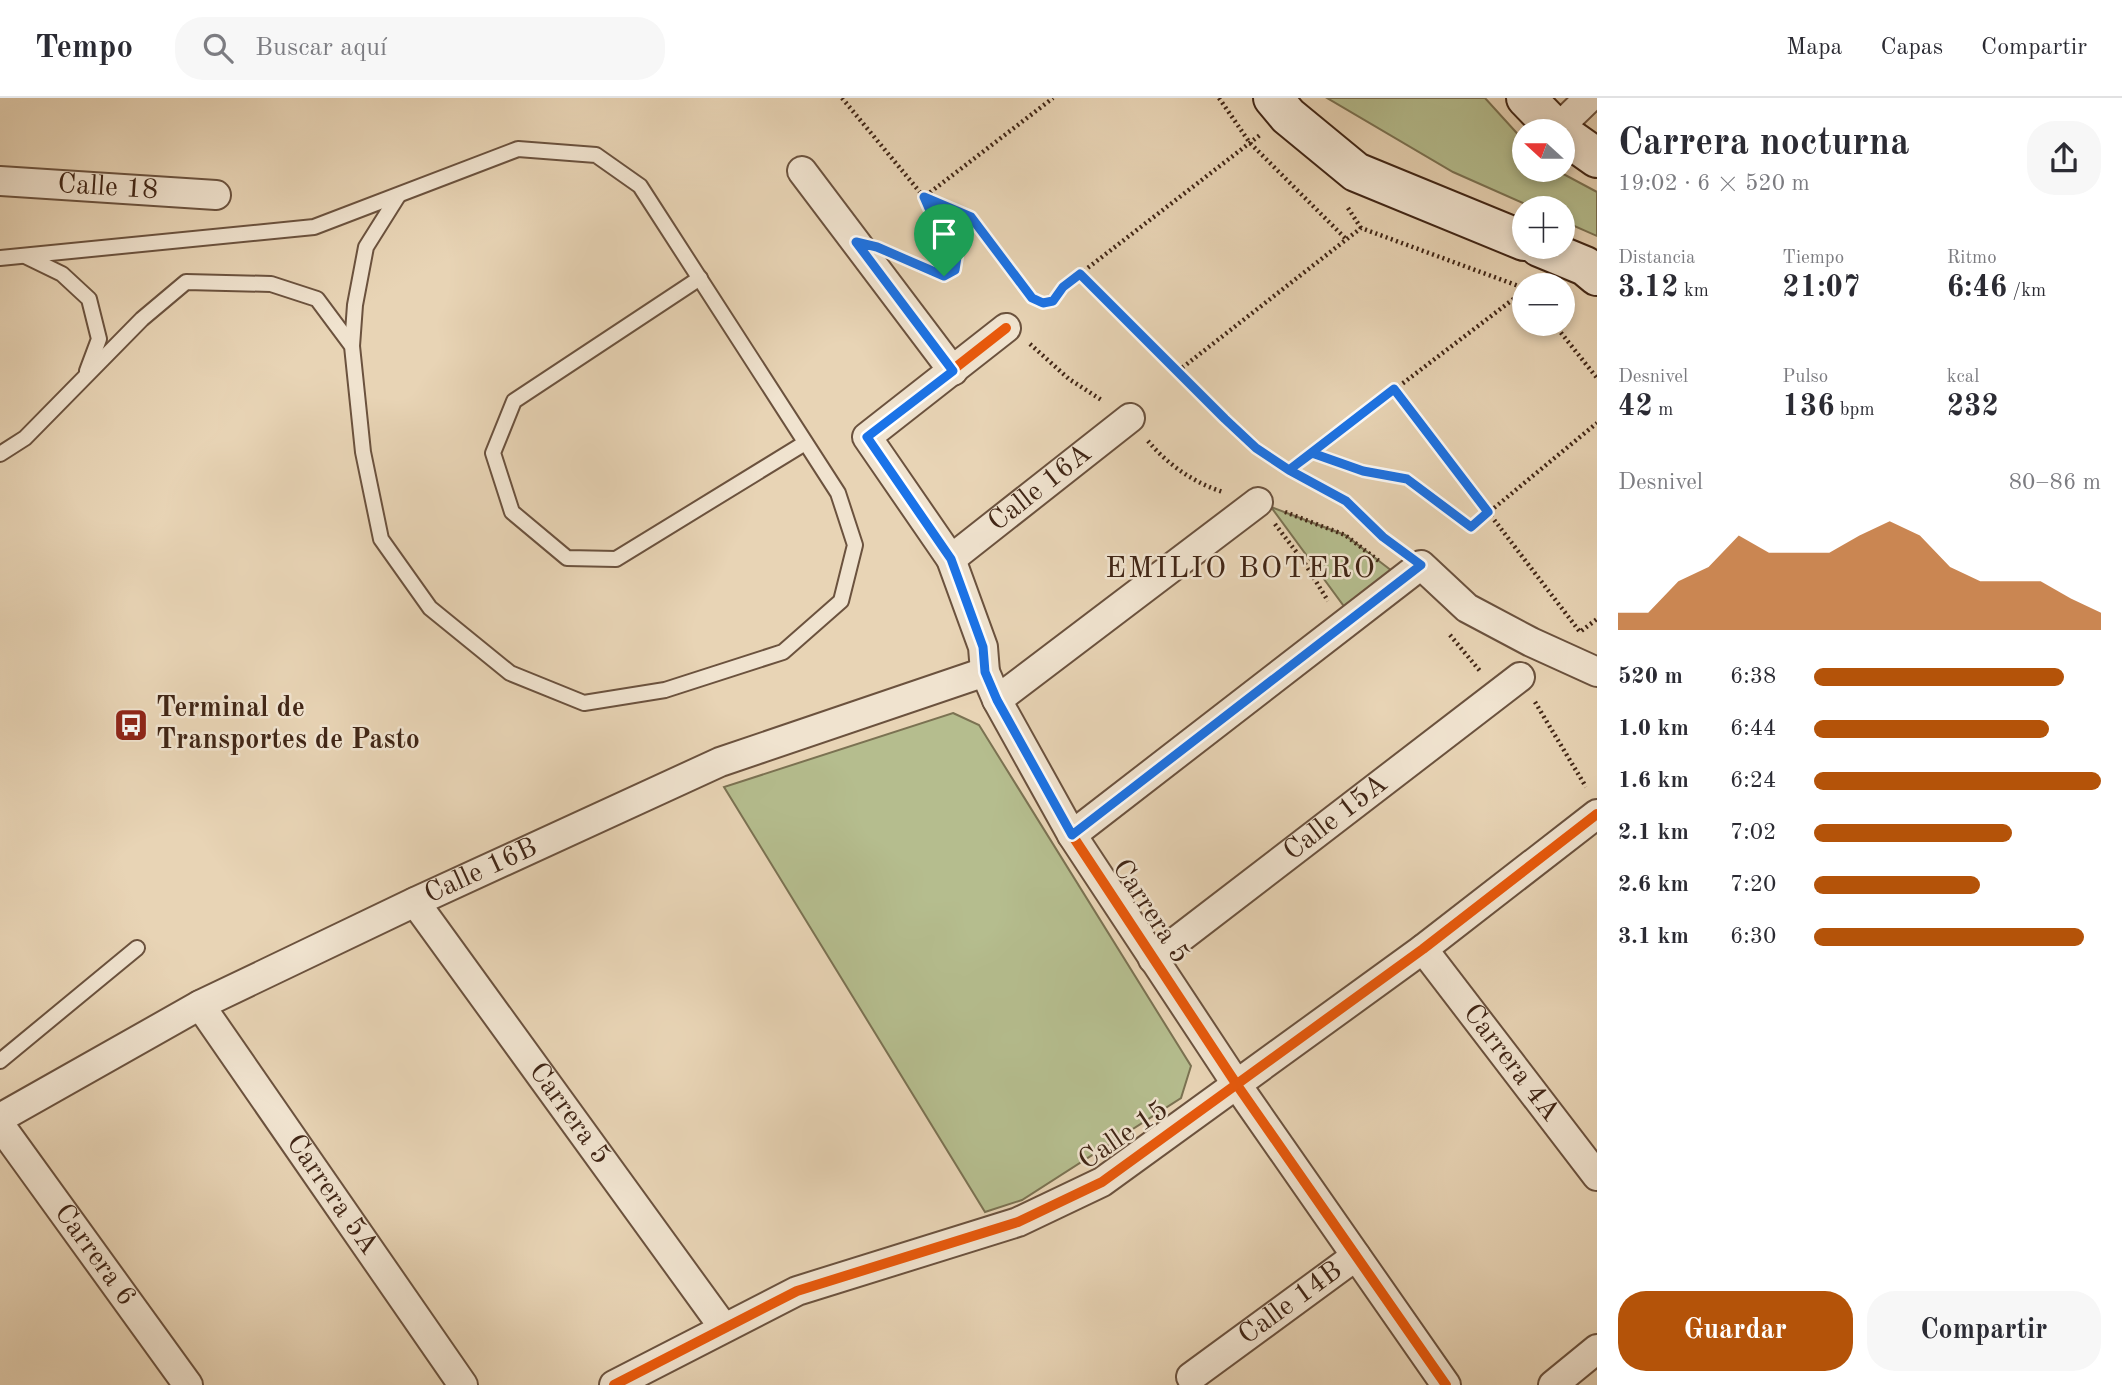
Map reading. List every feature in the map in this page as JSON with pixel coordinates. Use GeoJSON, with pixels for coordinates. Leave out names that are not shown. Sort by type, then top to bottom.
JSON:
{"type":"FeatureCollection","features":[{"type":"Feature","properties":{"kind":"street"},"geometry":{"type":"LineString","coordinates":[[1273,98],[1288,116],[1356,172],[1512,236]]}},
{"type":"Feature","properties":{"kind":"street"},"geometry":{"type":"LineString","coordinates":[[1526,98],[1546,119]]}},
{"type":"Feature","properties":{"kind":"street"},"geometry":{"type":"LineString","coordinates":[[1570,119],[1589,98]]}},
{"type":"Feature","properties":{"kind":"street"},"geometry":{"type":"LineString","coordinates":[[1575,143],[1597,158]]}},
{"type":"Feature","properties":{"kind":"street"},"geometry":{"type":"LineString","coordinates":[[802,171],[953,371],[1006,328]]}},
{"type":"Feature","properties":{"kind":"street","name":"Calle 18"},"geometry":{"type":"LineString","coordinates":[[0,181],[216,195]]}},
{"type":"Feature","properties":{"kind":"street"},"geometry":{"type":"LineString","coordinates":[[1568,259],[1585,266],[1597,276]]}},
{"type":"Feature","properties":{"kind":"street","name":"Carrera 5"},"geometry":{"type":"LineString","coordinates":[[953,371],[867,437],[951,559],[983,647],[985,672],[997,700],[1072,835],[1237,1085],[1446,1385]]}},
{"type":"Feature","properties":{"kind":"street","name":"Calle 16A"},"geometry":{"type":"LineString","coordinates":[[951,559],[1130,418]]}},
{"type":"Feature","properties":{"kind":"street"},"geometry":{"type":"LineString","coordinates":[[997,700],[1258,502]]}},
{"type":"Feature","properties":{"kind":"street"},"geometry":{"type":"LineString","coordinates":[[1072,835],[1412,572],[1467,608],[1531,642],[1597,672]]}},
{"type":"Feature","properties":{"kind":"street","name":"Calle 16B"},"geometry":{"type":"LineString","coordinates":[[0,1118],[200,1005],[415,902],[719,762],[985,672]]}},
{"type":"Feature","properties":{"kind":"street","name":"Calle 15A"},"geometry":{"type":"LineString","coordinates":[[1153,959],[1520,677]]}},
{"type":"Feature","properties":{"kind":"street","name":"Calle 15"},"geometry":{"type":"LineString","coordinates":[[614,1385],[797,1291],[1018,1222],[1102,1182],[1423,949],[1594,804]]}},
{"type":"Feature","properties":{"kind":"street","name":"Carrera 5"},"geometry":{"type":"LineString","coordinates":[[415,902],[724,1328]]}},
{"type":"Feature","properties":{"kind":"street","name":"Carrera 4A"},"geometry":{"type":"LineString","coordinates":[[1423,949],[1597,1176]]}},
{"type":"Feature","properties":{"kind":"street","name":"Carrera 5A"},"geometry":{"type":"LineString","coordinates":[[200,1005],[464,1385]]}},
{"type":"Feature","properties":{"kind":"street","name":"Carrera 6"},"geometry":{"type":"LineString","coordinates":[[0,1125],[188,1385]]}},
{"type":"Feature","properties":{"kind":"street","name":"Calle 14B"},"geometry":{"type":"LineString","coordinates":[[1191,1377],[1356,1256]]}},
{"type":"Feature","properties":{"kind":"street"},"geometry":{"type":"LineString","coordinates":[[1552,1385],[1597,1349]]}},
{"type":"Feature","properties":{"kind":"lane"},"geometry":{"type":"LineString","coordinates":[[0,258],[314,227],[518,149],[596,155],[640,186],[838,493],[855,545],[841,601],[783,652],[664,690],[584,703],[510,673],[430,608],[381,539],[363,452],[352,346],[355,305],[366,247],[398,196]]}},
{"type":"Feature","properties":{"kind":"lane"},"geometry":{"type":"LineString","coordinates":[[25,256],[62,274],[89,299],[99,339],[86,376]]}},
{"type":"Feature","properties":{"kind":"lane"},"geometry":{"type":"LineString","coordinates":[[700,278],[514,401],[493,453],[512,512],[567,558],[615,559],[805,443]]}},
{"type":"Feature","properties":{"kind":"lane"},"geometry":{"type":"LineString","coordinates":[[0,454],[25,438],[142,318],[186,282],[271,284],[317,299],[352,346]]}},
{"type":"Feature","properties":{"kind":"lane"},"geometry":{"type":"LineString","coordinates":[[0,1061],[137,948]]}},
{"type":"Feature","properties":{"kind":"path"},"geometry":{"type":"LineString","coordinates":[[842,98],[924,197],[938,229],[957,257],[955,270],[944,276],[877,247],[856,242]]}},
{"type":"Feature","properties":{"kind":"path"},"geometry":{"type":"LineString","coordinates":[[924,197],[1054,98]]}},
{"type":"Feature","properties":{"kind":"path"},"geometry":{"type":"LineString","coordinates":[[1219,98],[1250,143],[1347,240]]}},
{"type":"Feature","properties":{"kind":"path"},"geometry":{"type":"LineString","coordinates":[[924,197],[971,217],[1032,298],[1043,303],[1053,301],[1063,287],[1250,143]]}},
{"type":"Feature","properties":{"kind":"path"},"geometry":{"type":"LineString","coordinates":[[1178,371],[1361,228],[1512,285]]}},
{"type":"Feature","properties":{"kind":"path"},"geometry":{"type":"LineString","coordinates":[[1080,274],[1256,448],[1289,470],[1346,501],[1383,537],[1412,572]]}},
{"type":"Feature","properties":{"kind":"path"},"geometry":{"type":"LineString","coordinates":[[1289,470],[1512,299]]}},
{"type":"Feature","properties":{"kind":"path"},"geometry":{"type":"LineString","coordinates":[[1564,336],[1597,378]]}},
{"type":"Feature","properties":{"kind":"path"},"geometry":{"type":"LineString","coordinates":[[1039,350],[1069,379],[1130,418],[1158,454],[1202,486],[1258,502],[1345,535],[1412,572]]}},
{"type":"Feature","properties":{"kind":"path"},"geometry":{"type":"LineString","coordinates":[[1394,389],[1580,632],[1597,619]]}},
{"type":"Feature","properties":{"kind":"path"},"geometry":{"type":"LineString","coordinates":[[1312,453],[1363,471],[1407,479],[1471,527],[1597,423]]}},
{"type":"Feature","properties":{"kind":"path"},"geometry":{"type":"LineString","coordinates":[[1258,502],[1304,562],[1343,625]]}},
{"type":"Feature","properties":{"kind":"path"},"geometry":{"type":"LineString","coordinates":[[1520,677],[1594,804]]}},
{"type":"Feature","properties":{"kind":"green space"},"geometry":{"type":"Polygon","coordinates":[[[1327,98],[1485,98],[1512,128],[1512,182],[1575,180],[1597,192],[1597,236],[1575,226],[1575,196],[1512,196],[1512,198],[1453,172],[1327,98]]]}},
{"type":"Feature","properties":{"kind":"green space"},"geometry":{"type":"Polygon","coordinates":[[[1271,507],[1345,535],[1392,571],[1346,609],[1271,507]]]}},
{"type":"Feature","properties":{"kind":"green space"},"geometry":{"type":"Polygon","coordinates":[[[953,713],[979,725],[1191,1066],[1181,1098],[1022,1200],[985,1212],[724,787],[953,713]]]}},
{"type":"Feature","properties":{"kind":"cycle path"},"geometry":{"type":"LineString","coordinates":[[1006,328],[867,437],[951,559],[983,647],[985,672],[997,700],[1072,835],[1237,1085],[1446,1385]]}},
{"type":"Feature","properties":{"kind":"cycle path"},"geometry":{"type":"LineString","coordinates":[[614,1385],[797,1291],[1018,1222],[1102,1182],[1423,949],[1597,814]]}},
{"type":"Feature","properties":{"kind":"place","name":"Terminal de Transportes de Pasto"},"geometry":{"type":"Point","coordinates":[131,725]}},
{"type":"Feature","properties":{"kind":"district","name":"EMILIO BOTERO"},"geometry":{"type":"Point","coordinates":[1241,569]}},
{"type":"Feature","properties":{"kind":"route"},"geometry":{"type":"LineString","coordinates":[[944,276],[877,247],[856,242],[953,371],[867,437],[951,559],[983,647],[985,672],[997,700],[1072,835],[1421,565],[1383,537],[1346,501],[1289,470],[1394,389],[1488,512],[1471,527],[1407,479],[1363,471],[1312,453],[1289,470],[1256,448],[1225,419],[1080,274],[1063,287],[1053,301],[1043,303],[1032,298],[971,217],[924,197],[938,229],[957,257],[955,270],[944,276]]}}]}
